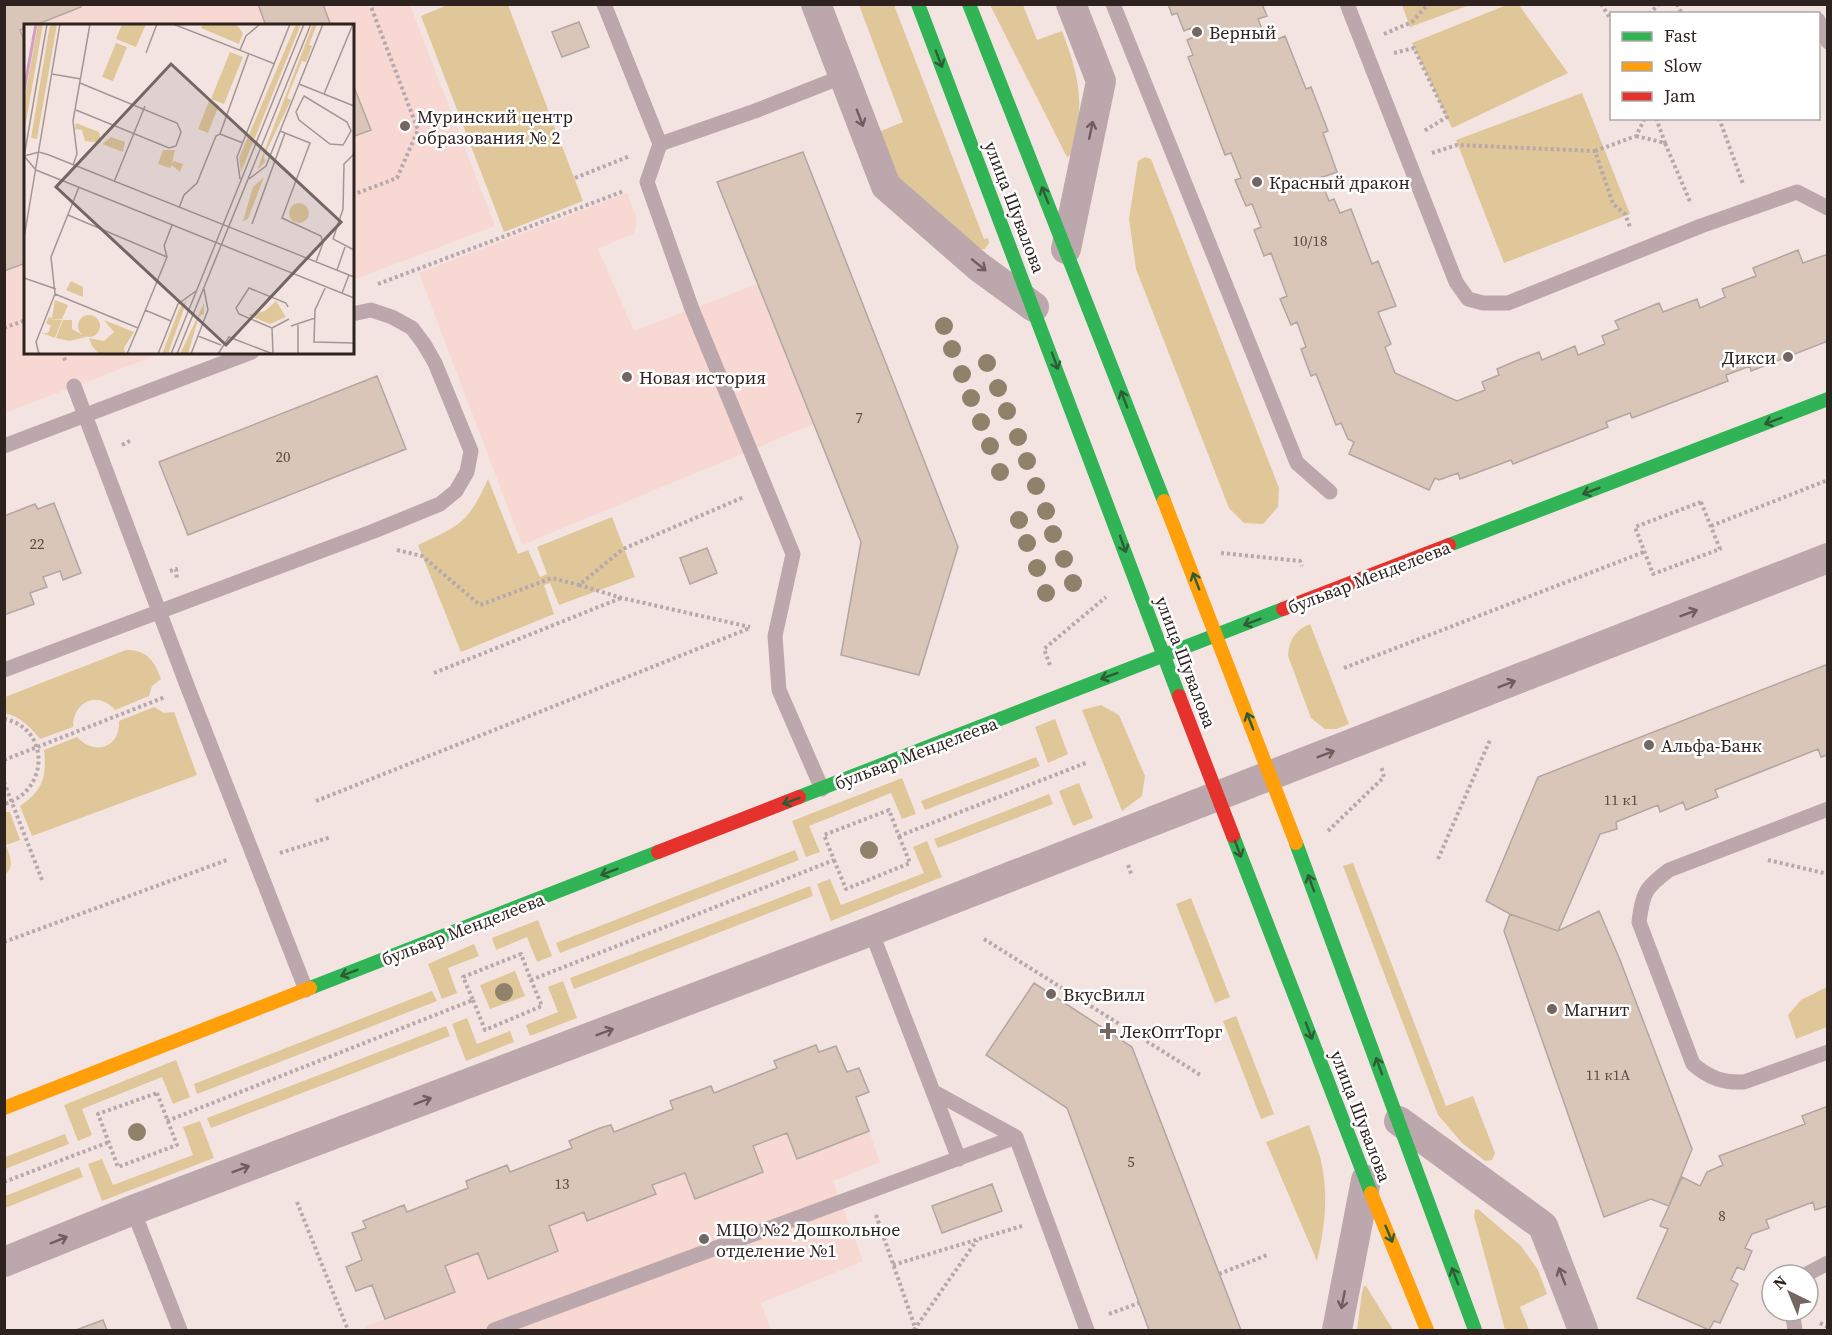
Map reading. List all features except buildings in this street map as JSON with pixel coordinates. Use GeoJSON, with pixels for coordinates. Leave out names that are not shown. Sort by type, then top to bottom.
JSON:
{"type":"FeatureCollection","features":[{"type":"Feature","properties":{"kind":"street"},"geometry":{"type":"LineString","coordinates":[[816,4],[886,186],[979,267],[1034,307]]}},
{"type":"Feature","properties":{"kind":"street","name":"улица Шувалова"},"geometry":{"type":"LineString","coordinates":[[918,4],[1217,795],[1366,1180],[1427,1330]]}},
{"type":"Feature","properties":{"kind":"street","name":"улица Шувалова"},"geometry":{"type":"LineString","coordinates":[[969,4],[1271,775],[1475,1330]]}},
{"type":"Feature","properties":{"kind":"street"},"geometry":{"type":"LineString","coordinates":[[1066,249],[1101,81],[1071,4]]}},
{"type":"Feature","properties":{"kind":"street","name":"бульвар Менделеева"},"geometry":{"type":"LineString","coordinates":[[4,1108],[1062,694],[1827,399]]}},
{"type":"Feature","properties":{"kind":"street"},"geometry":{"type":"LineString","coordinates":[[4,1262],[133,1210],[871,931],[1827,558]]}},
{"type":"Feature","properties":{"kind":"street"},"geometry":{"type":"LineString","coordinates":[[1399,1120],[1543,1226],[1583,1330]]}},
{"type":"Feature","properties":{"kind":"street"},"geometry":{"type":"LineString","coordinates":[[1337,1330],[1366,1180]]}},
{"type":"Feature","properties":{"kind":"lane"},"geometry":{"type":"LineString","coordinates":[[604,4],[660,144],[647,182],[692,309],[793,554],[775,636],[779,690],[822,789]]}},
{"type":"Feature","properties":{"kind":"lane"},"geometry":{"type":"LineString","coordinates":[[1113,4],[1297,464],[1330,492]]}},
{"type":"Feature","properties":{"kind":"lane"},"geometry":{"type":"LineString","coordinates":[[1347,4],[1456,282],[1468,299],[1483,303],[1508,303],[1701,226],[1797,192],[1827,208]]}},
{"type":"Feature","properties":{"kind":"lane"},"geometry":{"type":"LineString","coordinates":[[1820,25],[1827,42]]}},
{"type":"Feature","properties":{"kind":"lane"},"geometry":{"type":"LineString","coordinates":[[660,144],[755,111],[844,76]]}},
{"type":"Feature","properties":{"kind":"lane"},"geometry":{"type":"LineString","coordinates":[[4,670],[375,531],[440,504],[456,491],[466,472],[471,452],[435,363],[412,328],[392,317],[371,310],[354,314]]}},
{"type":"Feature","properties":{"kind":"lane"},"geometry":{"type":"LineString","coordinates":[[4,446],[247,354]]}},
{"type":"Feature","properties":{"kind":"lane"},"geometry":{"type":"LineString","coordinates":[[74,386],[188,688],[306,990]]}},
{"type":"Feature","properties":{"kind":"lane"},"geometry":{"type":"LineString","coordinates":[[1827,809],[1669,870],[1654,881],[1642,898],[1639,922],[1693,1064],[1710,1078],[1730,1083],[1744,1082],[1827,1052]]}},
{"type":"Feature","properties":{"kind":"lane"},"geometry":{"type":"LineString","coordinates":[[871,931],[959,1159]]}},
{"type":"Feature","properties":{"kind":"lane"},"geometry":{"type":"LineString","coordinates":[[934,1092],[1016,1137],[1087,1330]]}},
{"type":"Feature","properties":{"kind":"lane"},"geometry":{"type":"LineString","coordinates":[[494,1330],[1016,1137]]}},
{"type":"Feature","properties":{"kind":"lane"},"geometry":{"type":"LineString","coordinates":[[133,1210],[180,1330]]}},
{"type":"Feature","properties":{"kind":"path"},"geometry":{"type":"LineString","coordinates":[[354,194],[397,178],[418,130],[370,4]]}},
{"type":"Feature","properties":{"kind":"path"},"geometry":{"type":"LineString","coordinates":[[1377,37],[1412,22],[1428,4]]}},
{"type":"Feature","properties":{"kind":"path"},"geometry":{"type":"LineString","coordinates":[[1601,4],[1610,19]]}},
{"type":"Feature","properties":{"kind":"path"},"geometry":{"type":"LineString","coordinates":[[1384,56],[1414,48],[1447,117],[1415,136]]}},
{"type":"Feature","properties":{"kind":"path"},"geometry":{"type":"LineString","coordinates":[[1636,136],[1644,120]]}},
{"type":"Feature","properties":{"kind":"path"},"geometry":{"type":"LineString","coordinates":[[1657,120],[1701,226]]}},
{"type":"Feature","properties":{"kind":"path"},"geometry":{"type":"LineString","coordinates":[[1720,120],[1752,207]]}},
{"type":"Feature","properties":{"kind":"path"},"geometry":{"type":"LineString","coordinates":[[1424,156],[1457,145],[1595,152],[1636,136],[1665,143]]}},
{"type":"Feature","properties":{"kind":"path"},"geometry":{"type":"LineString","coordinates":[[575,178],[660,144]]}},
{"type":"Feature","properties":{"kind":"path"},"geometry":{"type":"LineString","coordinates":[[1595,152],[1613,204],[1625,214]]}},
{"type":"Feature","properties":{"kind":"path"},"geometry":{"type":"LineString","coordinates":[[374,286],[647,182]]}},
{"type":"Feature","properties":{"kind":"path"},"geometry":{"type":"LineString","coordinates":[[4,328],[24,321]]}},
{"type":"Feature","properties":{"kind":"path"},"geometry":{"type":"LineString","coordinates":[[1711,526],[1827,480]]}},
{"type":"Feature","properties":{"kind":"path"},"geometry":{"type":"LineString","coordinates":[[579,585],[623,549],[765,488]]}},
{"type":"Feature","properties":{"kind":"path"},"geometry":{"type":"LineString","coordinates":[[1701,502],[1711,526],[1720,549],[1653,574],[1635,527],[1701,502]]}},
{"type":"Feature","properties":{"kind":"path"},"geometry":{"type":"LineString","coordinates":[[375,531],[382,547],[422,556],[480,605],[552,578],[622,598],[751,627],[775,636]]}},
{"type":"Feature","properties":{"kind":"path"},"geometry":{"type":"LineString","coordinates":[[1217,552],[1300,561]]}},
{"type":"Feature","properties":{"kind":"path"},"geometry":{"type":"LineString","coordinates":[[1344,668],[1644,552]]}},
{"type":"Feature","properties":{"kind":"path"},"geometry":{"type":"LineString","coordinates":[[176,569],[182,603]]}},
{"type":"Feature","properties":{"kind":"path"},"geometry":{"type":"LineString","coordinates":[[1044,649],[1107,596]]}},
{"type":"Feature","properties":{"kind":"path"},"geometry":{"type":"LineString","coordinates":[[434,673],[622,598]]}},
{"type":"Feature","properties":{"kind":"path"},"geometry":{"type":"LineString","coordinates":[[316,801],[751,627]]}},
{"type":"Feature","properties":{"kind":"path"},"geometry":{"type":"LineString","coordinates":[[4,760],[151,702]]}},
{"type":"Feature","properties":{"kind":"path"},"geometry":{"type":"LineString","coordinates":[[4,719],[21,726],[30,735],[37,747],[39,760],[38,773],[32,785],[24,795],[4,804]]}},
{"type":"Feature","properties":{"kind":"path"},"geometry":{"type":"LineString","coordinates":[[1438,858],[1490,740]]}},
{"type":"Feature","properties":{"kind":"path"},"geometry":{"type":"LineString","coordinates":[[899,836],[1088,762]]}},
{"type":"Feature","properties":{"kind":"path"},"geometry":{"type":"LineString","coordinates":[[1328,831],[1384,777]]}},
{"type":"Feature","properties":{"kind":"path"},"geometry":{"type":"LineString","coordinates":[[4,782],[42,880]]}},
{"type":"Feature","properties":{"kind":"path"},"geometry":{"type":"LineString","coordinates":[[889,810],[899,836],[910,863],[846,889],[825,835],[889,810]]}},
{"type":"Feature","properties":{"kind":"path"},"geometry":{"type":"LineString","coordinates":[[276,843],[280,854],[331,837]]}},
{"type":"Feature","properties":{"kind":"path"},"geometry":{"type":"LineString","coordinates":[[1724,849],[1827,874]]}},
{"type":"Feature","properties":{"kind":"path"},"geometry":{"type":"LineString","coordinates":[[4,942],[234,858]]}},
{"type":"Feature","properties":{"kind":"path"},"geometry":{"type":"LineString","coordinates":[[531,980],[834,860]]}},
{"type":"Feature","properties":{"kind":"path"},"geometry":{"type":"LineString","coordinates":[[984,939],[1202,1076]]}},
{"type":"Feature","properties":{"kind":"path"},"geometry":{"type":"LineString","coordinates":[[521,954],[531,980],[542,1006],[485,1030],[463,977],[521,954]]}},
{"type":"Feature","properties":{"kind":"path"},"geometry":{"type":"LineString","coordinates":[[167,1121],[473,1000]]}},
{"type":"Feature","properties":{"kind":"path"},"geometry":{"type":"LineString","coordinates":[[157,1093],[167,1121],[177,1145],[118,1167],[98,1114],[157,1093]]}},
{"type":"Feature","properties":{"kind":"path"},"geometry":{"type":"LineString","coordinates":[[4,1182],[109,1142]]}},
{"type":"Feature","properties":{"kind":"path"},"geometry":{"type":"LineString","coordinates":[[868,1193],[915,1330]]}},
{"type":"Feature","properties":{"kind":"path"},"geometry":{"type":"LineString","coordinates":[[297,1202],[348,1330]]}},
{"type":"Feature","properties":{"kind":"path"},"geometry":{"type":"LineString","coordinates":[[893,1265],[1047,1219]]}},
{"type":"Feature","properties":{"kind":"path"},"geometry":{"type":"LineString","coordinates":[[915,1330],[978,1239]]}},
{"type":"Feature","properties":{"kind":"path"},"geometry":{"type":"LineString","coordinates":[[1219,1274],[1267,1255]]}},
{"type":"Feature","properties":{"kind":"path"},"geometry":{"type":"LineString","coordinates":[[1108,1315],[1139,1303]]}},
{"type":"Feature","properties":{"kind":"shaded area"},"geometry":{"type":"Polygon","coordinates":[[[450,4],[508,5],[583,201],[504,232],[421,16],[450,4]]]}},
{"type":"Feature","properties":{"kind":"shaded area"},"geometry":{"type":"Polygon","coordinates":[[[1402,4],[1470,5],[1410,27],[1402,4]]]}},
{"type":"Feature","properties":{"kind":"shaded area"},"geometry":{"type":"Polygon","coordinates":[[[1509,4],[1519,5],[1568,73],[1452,128],[1412,43],[1509,4]]]}},
{"type":"Feature","properties":{"kind":"shaded area","name":"Муринский центр образования № 2"},"geometry":{"type":"Polygon","coordinates":[[[5,5],[410,5],[495,226],[354,280],[354,24],[24,24],[24,354],[159,354],[5,413],[5,5]]]}},
{"type":"Feature","properties":{"kind":"shaded area"},"geometry":{"type":"Polygon","coordinates":[[[859,5],[894,5],[984,239],[988,238],[989,243],[985,249],[976,249],[898,177],[880,134],[881,131],[903,122],[859,5]]]}},
{"type":"Feature","properties":{"kind":"shaded area"},"geometry":{"type":"Polygon","coordinates":[[[990,5],[1023,5],[1037,40],[1062,31],[1073,63],[1079,92],[1076,137],[1072,154],[1067,157],[990,5]]]}},
{"type":"Feature","properties":{"kind":"shaded area"},"geometry":{"type":"Polygon","coordinates":[[[1582,93],[1630,214],[1504,263],[1456,140],[1582,93]]]}},
{"type":"Feature","properties":{"kind":"shaded area"},"geometry":{"type":"Polygon","coordinates":[[[1145,157],[1151,159],[1279,488],[1278,507],[1263,524],[1244,523],[1229,508],[1136,269],[1129,219],[1138,161],[1145,157]]]}},
{"type":"Feature","properties":{"kind":"shaded area","name":"Новая история"},"geometry":{"type":"Polygon","coordinates":[[[627,193],[637,220],[634,233],[598,249],[634,331],[757,284],[814,424],[522,545],[419,273],[627,193]]]}},
{"type":"Feature","properties":{"kind":"shaded area"},"geometry":{"type":"Polygon","coordinates":[[[488,479],[518,554],[528,550],[540,577],[547,574],[537,547],[612,517],[635,577],[559,605],[550,583],[544,585],[554,614],[461,652],[418,545],[462,521],[475,505],[488,479]]]}},
{"type":"Feature","properties":{"kind":"shaded area"},"geometry":{"type":"Polygon","coordinates":[[[1310,624],[1349,724],[1336,729],[1325,729],[1311,718],[1288,656],[1294,636],[1300,629],[1310,624]]]}},
{"type":"Feature","properties":{"kind":"shaded area"},"geometry":{"type":"Polygon","coordinates":[[[126,650],[145,654],[156,667],[161,679],[152,686],[149,696],[115,710],[101,701],[88,701],[77,711],[73,727],[40,739],[25,723],[5,713],[5,697],[126,650]]]}},
{"type":"Feature","properties":{"kind":"shaded area"},"geometry":{"type":"Polygon","coordinates":[[[1101,705],[1119,715],[1145,776],[1142,796],[1122,811],[1082,710],[1101,705]]]}},
{"type":"Feature","properties":{"kind":"shaded area"},"geometry":{"type":"Polygon","coordinates":[[[154,707],[164,713],[174,712],[197,775],[32,836],[20,806],[34,795],[42,782],[45,768],[44,750],[77,737],[91,746],[105,746],[115,738],[119,721],[154,707]]]}},
{"type":"Feature","properties":{"kind":"shaded area"},"geometry":{"type":"Polygon","coordinates":[[[1055,719],[1068,754],[1048,763],[1035,727],[1055,719]]]}},
{"type":"Feature","properties":{"kind":"shaded area"},"geometry":{"type":"Polygon","coordinates":[[[1036,757],[1040,766],[925,810],[921,801],[1036,757]]]}},
{"type":"Feature","properties":{"kind":"shaded area"},"geometry":{"type":"Polygon","coordinates":[[[902,778],[916,814],[902,819],[891,793],[809,826],[820,852],[806,857],[792,821],[902,778]]]}},
{"type":"Feature","properties":{"kind":"shaded area"},"geometry":{"type":"Polygon","coordinates":[[[1079,783],[1093,818],[1073,826],[1059,791],[1079,783]]]}},
{"type":"Feature","properties":{"kind":"shaded area"},"geometry":{"type":"Polygon","coordinates":[[[1049,794],[1053,804],[938,848],[934,839],[1049,794]]]}},
{"type":"Feature","properties":{"kind":"shaded area"},"geometry":{"type":"Polygon","coordinates":[[[5,812],[10,812],[20,840],[6,845],[11,864],[5,875],[5,812]]]}},
{"type":"Feature","properties":{"kind":"shaded area"},"geometry":{"type":"Polygon","coordinates":[[[927,841],[942,877],[831,921],[817,884],[830,879],[841,905],[924,873],[913,847],[927,841]]]}},
{"type":"Feature","properties":{"kind":"shaded area"},"geometry":{"type":"Polygon","coordinates":[[[795,850],[799,860],[560,953],[556,943],[795,850]]]}},
{"type":"Feature","properties":{"kind":"shaded area"},"geometry":{"type":"Polygon","coordinates":[[[1353,863],[1446,1106],[1473,1096],[1495,1153],[1492,1160],[1485,1161],[1462,1143],[1438,1115],[1343,866],[1353,863]]]}},
{"type":"Feature","properties":{"kind":"shaded area"},"geometry":{"type":"Polygon","coordinates":[[[810,886],[813,896],[574,989],[570,978],[810,886]]]}},
{"type":"Feature","properties":{"kind":"shaded area"},"geometry":{"type":"Polygon","coordinates":[[[1191,898],[1230,997],[1215,1003],[1176,904],[1191,898]]]}},
{"type":"Feature","properties":{"kind":"shaded area"},"geometry":{"type":"Polygon","coordinates":[[[538,920],[552,956],[537,962],[527,937],[496,950],[492,938],[538,920]]]}},
{"type":"Feature","properties":{"kind":"shaded area"},"geometry":{"type":"Polygon","coordinates":[[[474,944],[479,956],[448,968],[457,993],[442,999],[428,964],[474,944]]]}},
{"type":"Feature","properties":{"kind":"shaded area"},"geometry":{"type":"Polygon","coordinates":[[[515,971],[525,996],[490,1009],[480,985],[515,971]]]}},
{"type":"Feature","properties":{"kind":"shaded area"},"geometry":{"type":"Polygon","coordinates":[[[563,981],[577,1018],[530,1036],[526,1025],[558,1012],[548,987],[563,981]]]}},
{"type":"Feature","properties":{"kind":"shaded area"},"geometry":{"type":"Polygon","coordinates":[[[1827,987],[1827,1027],[1796,1039],[1788,1015],[1801,1000],[1827,987]]]}},
{"type":"Feature","properties":{"kind":"shaded area"},"geometry":{"type":"Polygon","coordinates":[[[432,991],[437,1001],[197,1094],[194,1084],[432,991]]]}},
{"type":"Feature","properties":{"kind":"shaded area"},"geometry":{"type":"Polygon","coordinates":[[[1236,1016],[1274,1114],[1261,1119],[1223,1021],[1236,1016]]]}},
{"type":"Feature","properties":{"kind":"shaded area"},"geometry":{"type":"Polygon","coordinates":[[[467,1018],[477,1044],[510,1031],[514,1042],[466,1061],[452,1024],[467,1018]]]}},
{"type":"Feature","properties":{"kind":"shaded area"},"geometry":{"type":"Polygon","coordinates":[[[446,1026],[450,1036],[211,1128],[207,1118],[446,1026]]]}},
{"type":"Feature","properties":{"kind":"shaded area"},"geometry":{"type":"Polygon","coordinates":[[[176,1060],[190,1097],[173,1104],[162,1077],[82,1109],[92,1135],[78,1141],[64,1105],[176,1060]]]}},
{"type":"Feature","properties":{"kind":"shaded area"},"geometry":{"type":"Polygon","coordinates":[[[200,1121],[214,1158],[102,1201],[88,1164],[102,1159],[113,1185],[193,1155],[183,1127],[200,1121]]]}},
{"type":"Feature","properties":{"kind":"shaded area"},"geometry":{"type":"Polygon","coordinates":[[[1309,1125],[1321,1159],[1325,1194],[1323,1228],[1317,1261],[1266,1142],[1309,1125]]]}},
{"type":"Feature","properties":{"kind":"shaded area","name":"МЦО №2 Дошкольное отделение №1"},"geometry":{"type":"Polygon","coordinates":[[[869,1131],[880,1162],[833,1181],[863,1261],[761,1303],[771,1330],[366,1330],[365,1327],[455,1292],[445,1266],[478,1253],[489,1279],[558,1252],[549,1226],[584,1212],[588,1220],[655,1194],[652,1185],[685,1173],[695,1199],[763,1172],[753,1146],[787,1133],[797,1159],[869,1131]]]}},
{"type":"Feature","properties":{"kind":"shaded area"},"geometry":{"type":"Polygon","coordinates":[[[65,1134],[69,1144],[5,1169],[5,1157],[65,1134]]]}},
{"type":"Feature","properties":{"kind":"shaded area"},"geometry":{"type":"Polygon","coordinates":[[[79,1167],[83,1177],[5,1208],[5,1196],[79,1167]]]}},
{"type":"Feature","properties":{"kind":"shaded area"},"geometry":{"type":"Polygon","coordinates":[[[1478,1209],[1521,1246],[1538,1270],[1547,1294],[1520,1307],[1529,1330],[1505,1330],[1474,1216],[1475,1210],[1478,1209]]]}},
{"type":"Feature","properties":{"kind":"shaded area"},"geometry":{"type":"Polygon","coordinates":[[[1364,1286],[1366,1286],[1393,1330],[1357,1330],[1364,1286]]]}},
{"type":"Feature","properties":{"kind":"traffic: fast"},"geometry":{"type":"LineString","coordinates":[[918,4],[1179,696]]}},
{"type":"Feature","properties":{"kind":"traffic: fast"},"geometry":{"type":"LineString","coordinates":[[969,4],[1164,501]]}},
{"type":"Feature","properties":{"kind":"traffic: fast"},"geometry":{"type":"LineString","coordinates":[[1449,545],[1828,399]]}},
{"type":"Feature","properties":{"kind":"traffic: fast"},"geometry":{"type":"LineString","coordinates":[[799,797],[1283,609]]}},
{"type":"Feature","properties":{"kind":"traffic: fast"},"geometry":{"type":"LineString","coordinates":[[1233,836],[1371,1193]]}},
{"type":"Feature","properties":{"kind":"traffic: fast"},"geometry":{"type":"LineString","coordinates":[[1296,843],[1475,1330]]}},
{"type":"Feature","properties":{"kind":"traffic: fast"},"geometry":{"type":"LineString","coordinates":[[310,988],[658,852]]}},
{"type":"Feature","properties":{"kind":"traffic: slow"},"geometry":{"type":"LineString","coordinates":[[1164,501],[1296,843]]}},
{"type":"Feature","properties":{"kind":"traffic: slow"},"geometry":{"type":"LineString","coordinates":[[4,1108],[310,988]]}},
{"type":"Feature","properties":{"kind":"traffic: slow"},"geometry":{"type":"LineString","coordinates":[[1371,1193],[1427,1330]]}},
{"type":"Feature","properties":{"kind":"traffic: jam"},"geometry":{"type":"LineString","coordinates":[[1283,609],[1449,545]]}},
{"type":"Feature","properties":{"kind":"traffic: jam"},"geometry":{"type":"LineString","coordinates":[[1179,696],[1233,836]]}},
{"type":"Feature","properties":{"kind":"traffic: jam"},"geometry":{"type":"LineString","coordinates":[[658,852],[799,797]]}},
{"type":"Feature","properties":{"kind":"place","name":"Верный"},"geometry":{"type":"Point","coordinates":[1197,32]}},
{"type":"Feature","properties":{"kind":"place","name":"Муринский центр образования № 2"},"geometry":{"type":"Point","coordinates":[405,126]}},
{"type":"Feature","properties":{"kind":"place","name":"Красный дракон"},"geometry":{"type":"Point","coordinates":[1257,182]}},
{"type":"Feature","properties":{"kind":"place","name":"Дикси"},"geometry":{"type":"Point","coordinates":[1788,357]}},
{"type":"Feature","properties":{"kind":"place","name":"Новая история"},"geometry":{"type":"Point","coordinates":[627,377]}},
{"type":"Feature","properties":{"kind":"place","name":"Альфа-Банк"},"geometry":{"type":"Point","coordinates":[1649,745]}},
{"type":"Feature","properties":{"kind":"place","name":"ВкусВилл"},"geometry":{"type":"Point","coordinates":[1051,994]}},
{"type":"Feature","properties":{"kind":"place","name":"Магнит"},"geometry":{"type":"Point","coordinates":[1552,1009]}},
{"type":"Feature","properties":{"kind":"place","name":"ЛекОптТорг"},"geometry":{"type":"Point","coordinates":[1108,1031]}},
{"type":"Feature","properties":{"kind":"place","name":"МЦО №2 Дошкольное отделение №1"},"geometry":{"type":"Point","coordinates":[704,1239]}}]}
